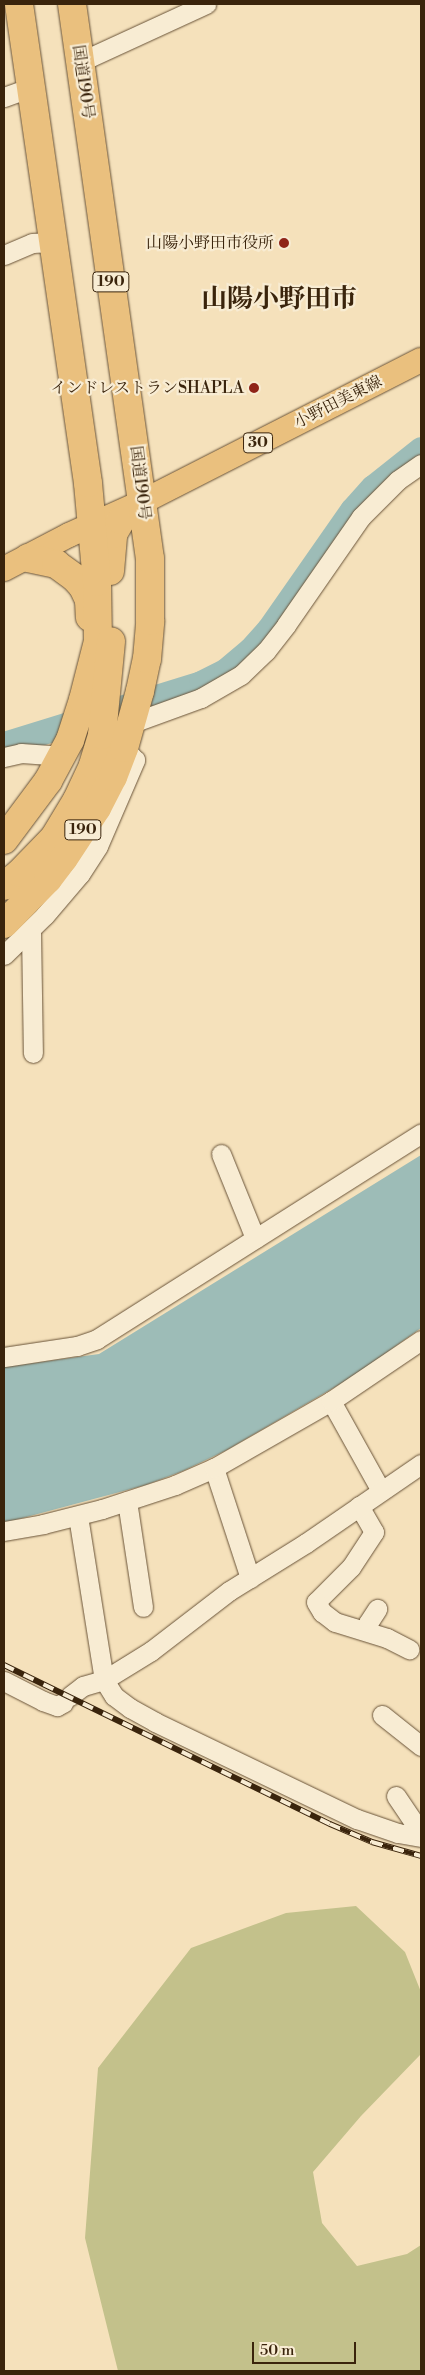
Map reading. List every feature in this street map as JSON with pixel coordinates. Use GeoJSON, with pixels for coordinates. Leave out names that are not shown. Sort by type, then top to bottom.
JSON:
{"type":"FeatureCollection","features":[{"type":"Feature","properties":{"kind":"highway"},"geometry":{"type":"LineString","coordinates":[[19,4],[93,523],[99,610],[98,641],[90,704]]}},
{"type":"Feature","properties":{"kind":"highway","name":"国道190号"},"geometry":{"type":"LineString","coordinates":[[4,924],[48,879],[80,836],[113,777],[123,731],[140,691],[147,658],[152,584],[72,4]]}},
{"type":"Feature","properties":{"kind":"highway"},"geometry":{"type":"LineString","coordinates":[[4,840],[48,781],[61,750],[90,704],[111,639],[111,540],[121,520],[142,502]]}},
{"type":"Feature","properties":{"kind":"highway"},"geometry":{"type":"LineString","coordinates":[[16,564],[54,563],[64,569],[83,587],[88,600],[90,618],[90,704]]}},
{"type":"Feature","properties":{"kind":"highway"},"geometry":{"type":"LineString","coordinates":[[4,886],[39,854],[62,825],[93,765],[123,731],[90,704]]}},
{"type":"Feature","properties":{"kind":"main road","name":"小野田美東線"},"geometry":{"type":"LineString","coordinates":[[16,564],[93,523],[142,502],[421,360]]}},
{"type":"Feature","properties":{"kind":"street"},"geometry":{"type":"LineString","coordinates":[[80,62],[206,4]]}},
{"type":"Feature","properties":{"kind":"street"},"geometry":{"type":"LineString","coordinates":[[4,98],[31,87]]}},
{"type":"Feature","properties":{"kind":"street"},"geometry":{"type":"LineString","coordinates":[[4,256],[32,242],[54,242]]}},
{"type":"Feature","properties":{"kind":"street"},"geometry":{"type":"LineString","coordinates":[[4,954],[31,930],[80,874],[98,846],[135,760],[123,731],[201,698],[241,675],[266,651],[286,625],[361,517],[398,480],[421,464]]}},
{"type":"Feature","properties":{"kind":"street"},"geometry":{"type":"LineString","coordinates":[[4,757],[20,753],[61,750]]}},
{"type":"Feature","properties":{"kind":"street"},"geometry":{"type":"LineString","coordinates":[[4,818],[61,750]]}},
{"type":"Feature","properties":{"kind":"street"},"geometry":{"type":"LineString","coordinates":[[31,930],[33,1052]]}},
{"type":"Feature","properties":{"kind":"street"},"geometry":{"type":"LineString","coordinates":[[4,1357],[76,1346],[97,1339],[421,1133]]}},
{"type":"Feature","properties":{"kind":"street"},"geometry":{"type":"LineString","coordinates":[[221,1154],[255,1238]]}},
{"type":"Feature","properties":{"kind":"street"},"geometry":{"type":"LineString","coordinates":[[4,1531],[78,1516],[175,1485],[214,1468],[331,1401],[421,1340]]}},
{"type":"Feature","properties":{"kind":"street"},"geometry":{"type":"LineString","coordinates":[[331,1401],[381,1491]]}},
{"type":"Feature","properties":{"kind":"street"},"geometry":{"type":"LineString","coordinates":[[4,1681],[57,1706],[83,1686],[104,1680],[151,1651],[250,1578],[306,1543],[421,1464]]}},
{"type":"Feature","properties":{"kind":"street"},"geometry":{"type":"LineString","coordinates":[[214,1468],[250,1578]]}},
{"type":"Feature","properties":{"kind":"street"},"geometry":{"type":"LineString","coordinates":[[127,1501],[143,1606]]}},
{"type":"Feature","properties":{"kind":"street"},"geometry":{"type":"LineString","coordinates":[[359,1506],[374,1532],[351,1567],[316,1602],[322,1612],[335,1622],[366,1631],[409,1649]]}},
{"type":"Feature","properties":{"kind":"street"},"geometry":{"type":"LineString","coordinates":[[78,1516],[104,1680],[114,1696],[130,1708],[155,1722],[357,1819],[398,1833],[421,1837]]}},
{"type":"Feature","properties":{"kind":"street"},"geometry":{"type":"LineString","coordinates":[[366,1631],[368,1623],[376,1610]]}},
{"type":"Feature","properties":{"kind":"street"},"geometry":{"type":"LineString","coordinates":[[382,1715],[421,1746]]}},
{"type":"Feature","properties":{"kind":"street"},"geometry":{"type":"LineString","coordinates":[[396,1796],[421,1833]]}},
{"type":"Feature","properties":{"kind":"shaded area"},"geometry":{"type":"Polygon","coordinates":[[[356,1906],[405,1952],[421,1992],[420,2055],[361,2116],[313,2172],[322,2223],[357,2266],[407,2254],[421,2245],[421,2371],[118,2371],[85,2238],[98,2068],[191,1948],[286,1913],[356,1906]]]}},
{"type":"Feature","properties":{"kind":"water"},"geometry":{"type":"Polygon","coordinates":[[[421,1155],[421,1328],[354,1376],[227,1450],[183,1471],[146,1485],[4,1523],[4,1367],[99,1354],[421,1155]]]}},
{"type":"Feature","properties":{"kind":"waterway"},"geometry":{"type":"LineString","coordinates":[[4,744],[201,683],[226,670],[250,650],[269,629],[352,510],[373,487],[421,449]]}},
{"type":"Feature","properties":{"kind":"railway"},"geometry":{"type":"LineString","coordinates":[[4,1665],[330,1824],[372,1842],[421,1856]]}},
{"type":"Feature","properties":{"kind":"place","name":"山陽小野田市役所"},"geometry":{"type":"Point","coordinates":[284,243]}},
{"type":"Feature","properties":{"kind":"place","name":"インドレストランSHAPLA"},"geometry":{"type":"Point","coordinates":[254,388]}},
{"type":"Feature","properties":{"kind":"district","name":"山陽小野田市"},"geometry":{"type":"Point","coordinates":[279,300]}}]}
